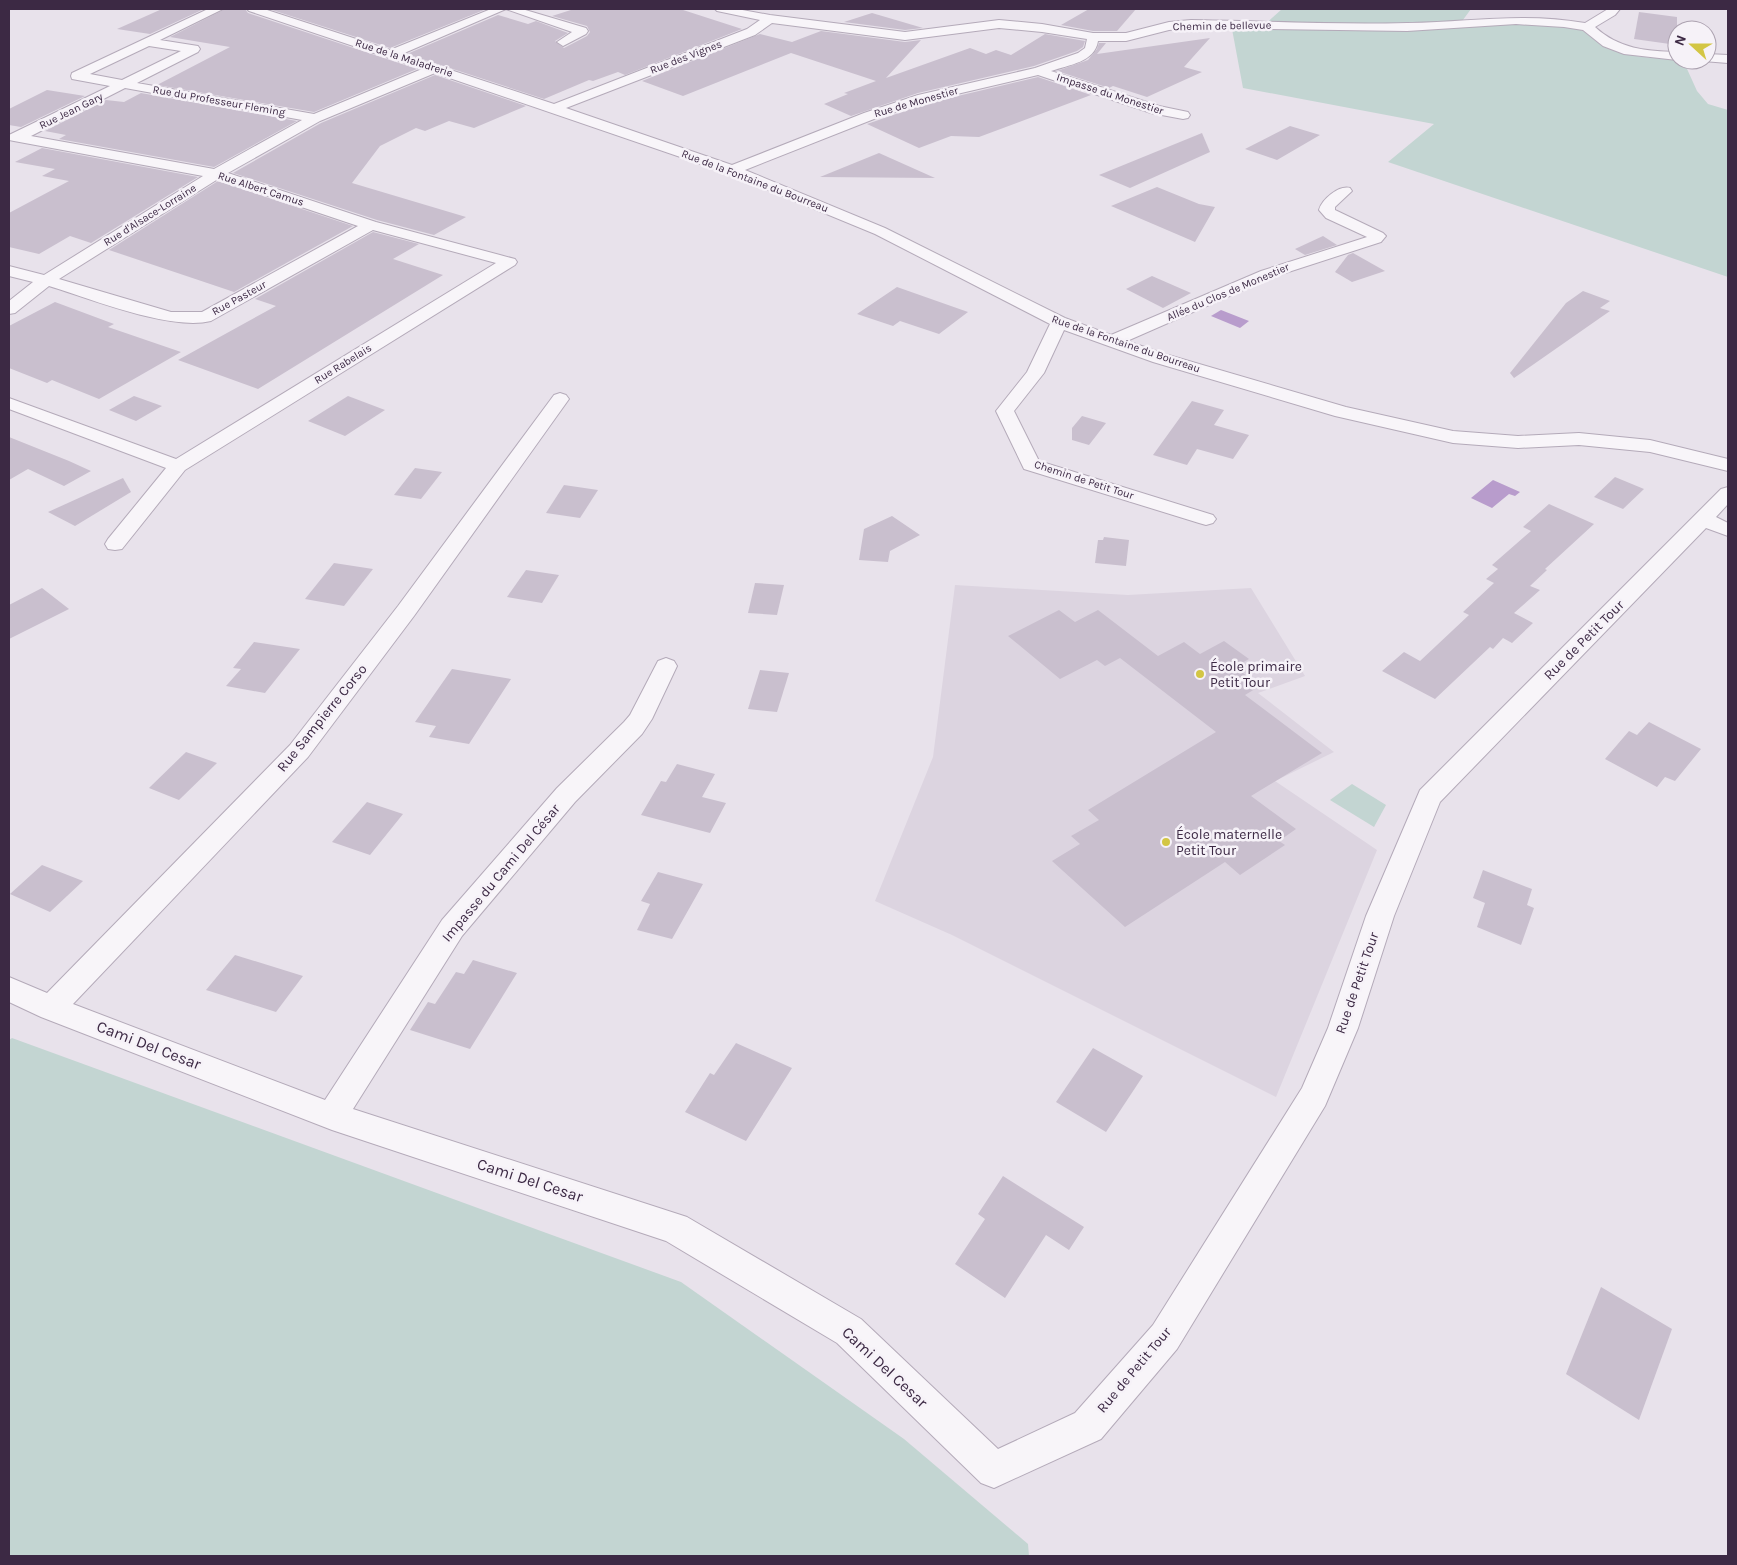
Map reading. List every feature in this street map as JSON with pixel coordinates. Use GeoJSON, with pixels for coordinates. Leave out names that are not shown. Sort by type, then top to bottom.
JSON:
{"type":"FeatureCollection","features":[{"type":"Feature","properties":{"kind":"street","name":"Rue Jean Gary"},"geometry":{"type":"LineString","coordinates":[[124,84],[77,76],[217,9]]}},
{"type":"Feature","properties":{"kind":"street","name":"Rue de la Maladrerie"},"geometry":{"type":"LineString","coordinates":[[253,9],[554,108]]}},
{"type":"Feature","properties":{"kind":"street"},"geometry":{"type":"LineString","coordinates":[[391,54],[500,9]]}},
{"type":"Feature","properties":{"kind":"street"},"geometry":{"type":"LineString","coordinates":[[511,9],[582,31],[563,42]]}},
{"type":"Feature","properties":{"kind":"street"},"geometry":{"type":"LineString","coordinates":[[721,9],[770,19]]}},
{"type":"Feature","properties":{"kind":"street"},"geometry":{"type":"LineString","coordinates":[[1614,9],[1611,13],[1587,28],[1611,47],[1641,54],[1667,55]]}},
{"type":"Feature","properties":{"kind":"street","name":"Chemin de bellevue"},"geometry":{"type":"LineString","coordinates":[[770,19],[905,36],[999,24],[1042,28],[1093,37],[1126,37],[1169,26],[1191,24],[1407,27],[1516,20],[1587,28]]}},
{"type":"Feature","properties":{"kind":"street","name":"Rue des Vignes"},"geometry":{"type":"LineString","coordinates":[[554,108],[751,32],[770,19]]}},
{"type":"Feature","properties":{"kind":"street","name":"Rue de Monestier"},"geometry":{"type":"LineString","coordinates":[[732,170],[869,116],[923,98],[1038,71],[1082,56],[1091,49],[1093,37]]}},
{"type":"Feature","properties":{"kind":"street","name":"Rue Jean Gary"},"geometry":{"type":"LineString","coordinates":[[13,136],[194,50],[147,42]]}},
{"type":"Feature","properties":{"kind":"street","name":"Rue d'Alsace-Lorraine"},"geometry":{"type":"LineString","coordinates":[[9,309],[46,280],[216,174],[315,118],[433,69]]}},
{"type":"Feature","properties":{"kind":"street","name":"Impasse du Monestier"},"geometry":{"type":"LineString","coordinates":[[1038,71],[1156,110],[1182,115]]}},
{"type":"Feature","properties":{"kind":"street","name":"Rue du Professeur Fleming"},"geometry":{"type":"LineString","coordinates":[[124,84],[315,118]]}},
{"type":"Feature","properties":{"kind":"street","name":"Rue de la Fontaine du Bourreau"},"geometry":{"type":"LineString","coordinates":[[554,108],[732,170],[880,231],[1059,322],[1159,358],[1342,412],[1453,437],[1518,442],[1579,439],[1650,446],[1728,465]]}},
{"type":"Feature","properties":{"kind":"street","name":"Rue Albert Camus"},"geometry":{"type":"LineString","coordinates":[[13,136],[216,174],[372,225],[509,262]]}},
{"type":"Feature","properties":{"kind":"street","name":"Allée du Clos de Monestier"},"geometry":{"type":"LineString","coordinates":[[1112,341],[1267,274],[1375,239],[1378,236],[1331,216],[1326,210],[1328,205],[1345,191]]}},
{"type":"Feature","properties":{"kind":"street","name":"Rue Pasteur"},"geometry":{"type":"LineString","coordinates":[[9,271],[46,280],[170,317],[205,317],[372,225]]}},
{"type":"Feature","properties":{"kind":"street","name":"Rue Rabelais"},"geometry":{"type":"LineString","coordinates":[[115,544],[178,466],[509,262]]}},
{"type":"Feature","properties":{"kind":"street","name":"Chemin de Petit Tour"},"geometry":{"type":"LineString","coordinates":[[1059,322],[1035,373],[1005,411],[1031,465],[1206,519]]}},
{"type":"Feature","properties":{"kind":"street","name":"Rue Sampierre Corso"},"geometry":{"type":"LineString","coordinates":[[51,1008],[299,751],[406,611],[560,399]]}},
{"type":"Feature","properties":{"kind":"street"},"geometry":{"type":"LineString","coordinates":[[9,403],[178,466]]}},
{"type":"Feature","properties":{"kind":"street","name":"Rue de Petit Tour"},"geometry":{"type":"LineString","coordinates":[[994,1470],[1088,1426],[1165,1337],[1314,1096],[1344,1028],[1380,916],[1429,797],[1716,525],[1728,493]]}},
{"type":"Feature","properties":{"kind":"street","name":"Impasse du Cami Del César"},"geometry":{"type":"LineString","coordinates":[[332,1116],[452,928],[566,795],[633,728],[640,719],[666,666]]}},
{"type":"Feature","properties":{"kind":"street","name":"Cami Del Cesar"},"geometry":{"type":"LineString","coordinates":[[9,989],[51,1008],[332,1116],[675,1228],[849,1331],[994,1470]]}},
{"type":"Feature","properties":{"kind":"shaded area"},"geometry":{"type":"Polygon","coordinates":[[[1282,9],[1471,9],[1457,28],[1518,23],[1566,25],[1583,31],[1615,51],[1667,59],[1667,70],[1688,70],[1697,91],[1708,104],[1728,110],[1728,277],[1388,162],[1434,124],[1243,88],[1232,29],[1261,28],[1282,9]]]}},
{"type":"Feature","properties":{"kind":"shaded area"},"geometry":{"type":"Polygon","coordinates":[[[1221,310],[1249,321],[1240,328],[1211,316],[1221,310]]]}},
{"type":"Feature","properties":{"kind":"shaded area"},"geometry":{"type":"Polygon","coordinates":[[[1493,480],[1520,492],[1515,496],[1509,494],[1492,508],[1471,498],[1493,480]]]}},
{"type":"Feature","properties":{"kind":"shaded area"},"geometry":{"type":"Polygon","coordinates":[[[955,585],[1128,595],[1251,588],[1305,676],[1258,693],[1334,752],[1275,781],[1377,850],[1276,1097],[952,935],[875,901],[933,757],[955,585]]]}},
{"type":"Feature","properties":{"kind":"shaded area"},"geometry":{"type":"Polygon","coordinates":[[[1352,784],[1386,805],[1374,827],[1330,800],[1352,784]]]}},
{"type":"Feature","properties":{"kind":"shaded area"},"geometry":{"type":"Polygon","coordinates":[[[12,1038],[681,1282],[904,1439],[1028,1544],[1029,1556],[9,1556],[9,1040],[12,1038]]]}},
{"type":"Feature","properties":{"kind":"building"},"geometry":{"type":"Polygon","coordinates":[[[162,9],[204,9],[150,34],[117,29],[162,9]]]}},
{"type":"Feature","properties":{"kind":"building"},"geometry":{"type":"Polygon","coordinates":[[[225,9],[245,9],[248,13],[417,69],[314,112],[157,85],[230,47],[170,37],[225,9]]]}},
{"type":"Feature","properties":{"kind":"building"},"geometry":{"type":"Polygon","coordinates":[[[269,9],[480,9],[484,10],[390,48],[269,9]]]}},
{"type":"Feature","properties":{"kind":"building"},"geometry":{"type":"Polygon","coordinates":[[[574,9],[680,9],[742,29],[625,75],[618,72],[593,81],[589,80],[544,99],[407,54],[498,15],[528,24],[536,21],[568,33],[555,41],[564,48],[587,36],[590,32],[587,26],[552,16],[574,9]]]}},
{"type":"Feature","properties":{"kind":"building"},"geometry":{"type":"Polygon","coordinates":[[[1089,9],[1136,9],[1117,31],[1093,31],[1061,25],[1089,9]]]}},
{"type":"Feature","properties":{"kind":"building"},"geometry":{"type":"Polygon","coordinates":[[[1639,12],[1677,17],[1677,20],[1667,20],[1667,44],[1634,39],[1639,12]]]}},
{"type":"Feature","properties":{"kind":"building"},"geometry":{"type":"Polygon","coordinates":[[[872,13],[923,28],[905,30],[844,22],[872,13]]]}},
{"type":"Feature","properties":{"kind":"building"},"geometry":{"type":"Polygon","coordinates":[[[821,31],[905,42],[921,40],[886,78],[970,48],[986,54],[996,50],[1011,55],[1045,34],[1085,41],[1083,47],[1077,51],[1034,66],[918,93],[851,116],[824,104],[848,94],[844,93],[876,81],[791,53],[683,96],[642,81],[760,34],[792,42],[821,31]]]}},
{"type":"Feature","properties":{"kind":"building"},"geometry":{"type":"Polygon","coordinates":[[[1210,38],[1184,67],[1202,72],[1147,97],[1113,86],[1109,88],[1057,71],[1088,60],[1097,49],[1099,43],[1106,43],[1097,54],[1210,38]]]}},
{"type":"Feature","properties":{"kind":"building"},"geometry":{"type":"Polygon","coordinates":[[[435,75],[526,106],[474,128],[449,121],[425,131],[416,128],[380,146],[352,183],[466,217],[434,235],[377,220],[233,173],[321,123],[435,75]]]}},
{"type":"Feature","properties":{"kind":"building"},"geometry":{"type":"Polygon","coordinates":[[[1038,77],[1091,95],[979,137],[951,136],[919,148],[867,124],[928,103],[1038,77]]]}},
{"type":"Feature","properties":{"kind":"building"},"geometry":{"type":"Polygon","coordinates":[[[47,90],[85,96],[21,127],[9,125],[9,109],[47,90]]]}},
{"type":"Feature","properties":{"kind":"building"},"geometry":{"type":"Polygon","coordinates":[[[141,93],[297,121],[214,167],[59,139],[66,135],[45,131],[106,100],[124,102],[141,93]]]}},
{"type":"Feature","properties":{"kind":"building"},"geometry":{"type":"Polygon","coordinates":[[[1290,126],[1320,135],[1277,160],[1245,149],[1290,126]]]}},
{"type":"Feature","properties":{"kind":"building"},"geometry":{"type":"Polygon","coordinates":[[[1202,133],[1210,152],[1130,188],[1099,175],[1202,133]]]}},
{"type":"Feature","properties":{"kind":"building"},"geometry":{"type":"Polygon","coordinates":[[[42,148],[198,177],[91,243],[70,236],[39,254],[9,247],[9,213],[69,181],[42,176],[55,169],[15,162],[42,148]]]}},
{"type":"Feature","properties":{"kind":"building"},"geometry":{"type":"Polygon","coordinates":[[[879,153],[935,178],[820,177],[879,153]]]}},
{"type":"Feature","properties":{"kind":"building"},"geometry":{"type":"Polygon","coordinates":[[[218,181],[353,226],[234,292],[109,250],[218,181]]]}},
{"type":"Feature","properties":{"kind":"building"},"geometry":{"type":"Polygon","coordinates":[[[1157,187],[1199,204],[1215,207],[1195,242],[1111,206],[1157,187]]]}},
{"type":"Feature","properties":{"kind":"building"},"geometry":{"type":"Polygon","coordinates":[[[373,232],[419,244],[393,259],[443,275],[258,389],[178,360],[276,306],[255,299],[373,232]]]}},
{"type":"Feature","properties":{"kind":"building"},"geometry":{"type":"Polygon","coordinates":[[[1323,236],[1337,245],[1305,255],[1295,249],[1323,236]]]}},
{"type":"Feature","properties":{"kind":"building"},"geometry":{"type":"Polygon","coordinates":[[[1353,253],[1385,271],[1352,282],[1335,272],[1348,255],[1353,253]]]}},
{"type":"Feature","properties":{"kind":"building"},"geometry":{"type":"Polygon","coordinates":[[[1152,276],[1191,293],[1163,308],[1126,289],[1152,276]]]}},
{"type":"Feature","properties":{"kind":"building"},"geometry":{"type":"Polygon","coordinates":[[[897,287],[968,312],[939,334],[900,321],[893,326],[857,314],[897,287]]]}},
{"type":"Feature","properties":{"kind":"building"},"geometry":{"type":"Polygon","coordinates":[[[1583,291],[1610,301],[1600,308],[1610,311],[1514,378],[1510,373],[1566,303],[1583,291]]]}},
{"type":"Feature","properties":{"kind":"building"},"geometry":{"type":"Polygon","coordinates":[[[55,302],[114,324],[108,327],[181,352],[99,399],[52,380],[47,383],[9,368],[9,326],[55,302]]]}},
{"type":"Feature","properties":{"kind":"building"},"geometry":{"type":"Polygon","coordinates":[[[134,396],[162,406],[136,421],[109,410],[134,396]]]}},
{"type":"Feature","properties":{"kind":"building"},"geometry":{"type":"Polygon","coordinates":[[[348,396],[385,410],[345,436],[308,421],[348,396]]]}},
{"type":"Feature","properties":{"kind":"building"},"geometry":{"type":"Polygon","coordinates":[[[1192,401],[1224,410],[1214,425],[1249,435],[1233,459],[1197,449],[1187,465],[1153,455],[1192,401]]]}},
{"type":"Feature","properties":{"kind":"building"},"geometry":{"type":"Polygon","coordinates":[[[1082,416],[1106,423],[1089,445],[1072,440],[1072,428],[1082,416]]]}},
{"type":"Feature","properties":{"kind":"building"},"geometry":{"type":"Polygon","coordinates":[[[9,437],[91,471],[64,486],[28,469],[9,480],[9,437]]]}},
{"type":"Feature","properties":{"kind":"building"},"geometry":{"type":"Polygon","coordinates":[[[415,468],[442,472],[421,499],[394,495],[415,468]]]}},
{"type":"Feature","properties":{"kind":"building"},"geometry":{"type":"Polygon","coordinates":[[[1615,477],[1644,489],[1623,509],[1594,497],[1615,477]]]}},
{"type":"Feature","properties":{"kind":"building"},"geometry":{"type":"Polygon","coordinates":[[[123,478],[131,492],[75,526],[48,512],[123,478]]]}},
{"type":"Feature","properties":{"kind":"building"},"geometry":{"type":"Polygon","coordinates":[[[564,485],[598,490],[580,518],[546,513],[564,485]]]}},
{"type":"Feature","properties":{"kind":"building"},"geometry":{"type":"Polygon","coordinates":[[[1549,504],[1594,524],[1545,569],[1547,570],[1530,586],[1540,590],[1514,613],[1533,623],[1512,643],[1503,638],[1493,649],[1490,647],[1435,699],[1382,671],[1404,652],[1420,661],[1469,615],[1463,612],[1494,583],[1486,579],[1498,569],[1492,565],[1531,531],[1523,527],[1549,504]]]}},
{"type":"Feature","properties":{"kind":"building"},"geometry":{"type":"Polygon","coordinates":[[[892,516],[920,535],[890,551],[888,562],[859,560],[864,529],[892,516]]]}},
{"type":"Feature","properties":{"kind":"building"},"geometry":{"type":"Polygon","coordinates":[[[1104,537],[1129,540],[1126,566],[1095,563],[1098,540],[1103,540],[1104,537]]]}},
{"type":"Feature","properties":{"kind":"building"},"geometry":{"type":"Polygon","coordinates":[[[334,563],[373,569],[344,606],[305,599],[334,563]]]}},
{"type":"Feature","properties":{"kind":"building"},"geometry":{"type":"Polygon","coordinates":[[[526,570],[559,575],[542,603],[507,597],[526,570]]]}},
{"type":"Feature","properties":{"kind":"building"},"geometry":{"type":"Polygon","coordinates":[[[755,583],[784,585],[777,615],[748,613],[755,583]]]}},
{"type":"Feature","properties":{"kind":"building"},"geometry":{"type":"Polygon","coordinates":[[[42,588],[69,609],[9,639],[9,605],[42,588]]]}},
{"type":"Feature","properties":{"kind":"building"},"geometry":{"type":"Polygon","coordinates":[[[1059,610],[1075,622],[1098,610],[1158,656],[1184,642],[1200,654],[1224,641],[1249,659],[1235,667],[1260,686],[1245,695],[1322,753],[1251,796],[1296,829],[1279,841],[1285,845],[1240,875],[1225,862],[1125,927],[1052,861],[1080,844],[1071,836],[1099,820],[1088,810],[1216,732],[1120,658],[1105,666],[1097,660],[1060,679],[1008,636],[1059,610]]]}},
{"type":"Feature","properties":{"kind":"building"},"geometry":{"type":"Polygon","coordinates":[[[254,642],[300,649],[265,693],[226,686],[241,669],[233,668],[254,642]]]}},
{"type":"Feature","properties":{"kind":"building"},"geometry":{"type":"Polygon","coordinates":[[[452,669],[511,679],[469,744],[429,737],[436,726],[415,722],[452,669]]]}},
{"type":"Feature","properties":{"kind":"building"},"geometry":{"type":"Polygon","coordinates":[[[760,670],[789,673],[777,712],[748,709],[760,670]]]}},
{"type":"Feature","properties":{"kind":"building"},"geometry":{"type":"Polygon","coordinates":[[[1649,722],[1701,749],[1675,781],[1665,777],[1657,787],[1605,759],[1629,731],[1637,735],[1649,722]]]}},
{"type":"Feature","properties":{"kind":"building"},"geometry":{"type":"Polygon","coordinates":[[[186,752],[217,763],[179,800],[149,788],[186,752]]]}},
{"type":"Feature","properties":{"kind":"building"},"geometry":{"type":"Polygon","coordinates":[[[677,764],[715,774],[702,797],[726,803],[710,833],[641,815],[661,781],[666,782],[677,764]]]}},
{"type":"Feature","properties":{"kind":"building"},"geometry":{"type":"Polygon","coordinates":[[[367,802],[403,814],[370,855],[332,842],[367,802]]]}},
{"type":"Feature","properties":{"kind":"building"},"geometry":{"type":"Polygon","coordinates":[[[42,865],[83,881],[50,912],[10,894],[42,865]]]}},
{"type":"Feature","properties":{"kind":"building"},"geometry":{"type":"Polygon","coordinates":[[[1483,870],[1532,889],[1527,905],[1534,908],[1521,945],[1477,927],[1485,903],[1473,898],[1483,870]]]}},
{"type":"Feature","properties":{"kind":"building"},"geometry":{"type":"Polygon","coordinates":[[[658,872],[703,884],[672,939],[637,930],[650,904],[641,901],[658,872]]]}},
{"type":"Feature","properties":{"kind":"building"},"geometry":{"type":"Polygon","coordinates":[[[235,955],[303,976],[276,1012],[206,990],[235,955]]]}},
{"type":"Feature","properties":{"kind":"building"},"geometry":{"type":"Polygon","coordinates":[[[473,960],[517,973],[470,1049],[410,1030],[428,1002],[435,1004],[456,972],[464,974],[473,960]]]}},
{"type":"Feature","properties":{"kind":"building"},"geometry":{"type":"Polygon","coordinates":[[[736,1043],[792,1068],[746,1141],[685,1112],[710,1073],[714,1075],[736,1043]]]}},
{"type":"Feature","properties":{"kind":"building"},"geometry":{"type":"Polygon","coordinates":[[[1093,1048],[1143,1076],[1106,1132],[1056,1102],[1093,1048]]]}},
{"type":"Feature","properties":{"kind":"building"},"geometry":{"type":"Polygon","coordinates":[[[1003,1176],[1084,1227],[1069,1250],[1046,1235],[1005,1298],[955,1264],[985,1219],[978,1214],[1003,1176]]]}},
{"type":"Feature","properties":{"kind":"building"},"geometry":{"type":"Polygon","coordinates":[[[1601,1287],[1672,1329],[1639,1420],[1566,1374],[1601,1287]]]}},
{"type":"Feature","properties":{"kind":"place","name":"École primaire Petit Tour"},"geometry":{"type":"Point","coordinates":[1200,674]}},
{"type":"Feature","properties":{"kind":"place","name":"École maternelle Petit Tour"},"geometry":{"type":"Point","coordinates":[1166,842]}}]}
